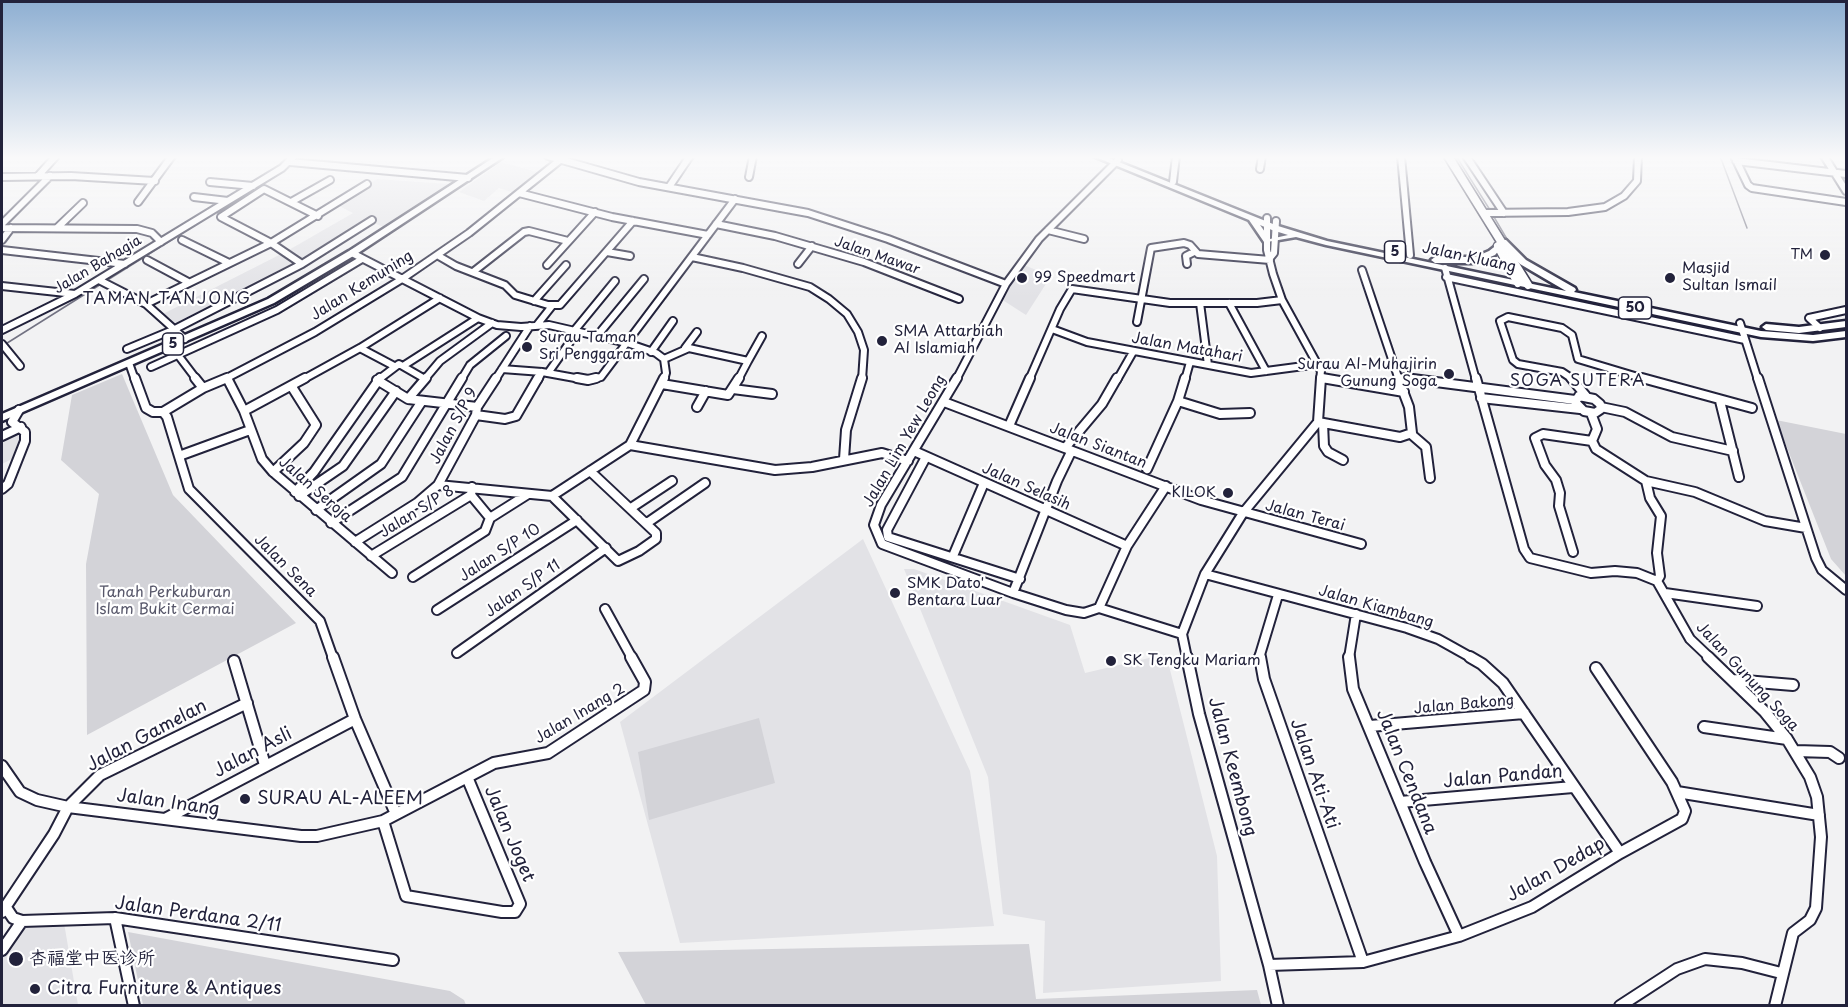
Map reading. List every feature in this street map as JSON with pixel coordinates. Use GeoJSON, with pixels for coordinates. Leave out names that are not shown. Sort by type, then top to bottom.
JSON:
{"type":"FeatureCollection","features":[{"type":"Feature","properties":{"kind":"highway","name":"5"},"geometry":{"type":"LineString","coordinates":[[8,413],[271,301],[430,203]]}},
{"type":"Feature","properties":{"kind":"highway","name":"Jalan Kluang"},"geometry":{"type":"LineString","coordinates":[[1215,203],[1241,214],[1332,239],[1522,282],[1741,327],[1820,328],[1846,324]]}},
{"type":"Feature","properties":{"kind":"highway","name":"Jalan Kluang"},"geometry":{"type":"LineString","coordinates":[[1224,203],[1326,243],[1446,272],[1572,290],[1787,337],[1846,334]]}},
{"type":"Feature","properties":{"kind":"highway"},"geometry":{"type":"LineString","coordinates":[[1241,214],[1258,226],[1271,240],[1290,236],[1326,243]]}},
{"type":"Feature","properties":{"kind":"highway"},"geometry":{"type":"LineString","coordinates":[[1428,259],[1467,262],[1483,258],[1501,245],[1523,262],[1572,290]]}},
{"type":"Feature","properties":{"kind":"main road"},"geometry":{"type":"LineString","coordinates":[[1473,203],[1501,245]]}},
{"type":"Feature","properties":{"kind":"main road"},"geometry":{"type":"LineString","coordinates":[[1478,203],[1522,282]]}},
{"type":"Feature","properties":{"kind":"street"},"geometry":{"type":"LineString","coordinates":[[2,226],[24,203]]}},
{"type":"Feature","properties":{"kind":"street"},"geometry":{"type":"LineString","coordinates":[[57,228],[83,203]]}},
{"type":"Feature","properties":{"kind":"street","name":"Jalan Bahagia"},"geometry":{"type":"LineString","coordinates":[[2,330],[104,282],[126,264],[225,203]]}},
{"type":"Feature","properties":{"kind":"street"},"geometry":{"type":"LineString","coordinates":[[243,203],[221,217],[271,243],[302,264]]}},
{"type":"Feature","properties":{"kind":"street"},"geometry":{"type":"LineString","coordinates":[[293,203],[318,216]]}},
{"type":"Feature","properties":{"kind":"street"},"geometry":{"type":"LineString","coordinates":[[146,304],[271,243],[338,203]]}},
{"type":"Feature","properties":{"kind":"street","name":"Jalan Kemuning"},"geometry":{"type":"LineString","coordinates":[[163,412],[203,388],[315,332],[402,279],[506,203]]}},
{"type":"Feature","properties":{"kind":"street"},"geometry":{"type":"LineString","coordinates":[[552,203],[708,235]]}},
{"type":"Feature","properties":{"kind":"street"},"geometry":{"type":"LineString","coordinates":[[502,369],[595,380],[601,377],[732,203]]}},
{"type":"Feature","properties":{"kind":"street"},"geometry":{"type":"LineString","coordinates":[[756,203],[808,213],[888,239],[1006,284]]}},
{"type":"Feature","properties":{"kind":"street","name":"Jalan Lim Yew Leong"},"geometry":{"type":"LineString","coordinates":[[1073,203],[1048,230],[1006,284],[944,402],[881,505],[874,525],[876,534],[882,544],[1066,610],[1084,613],[1099,608],[1182,634]]}},
{"type":"Feature","properties":{"kind":"street"},"geometry":{"type":"LineString","coordinates":[[1405,203],[1410,255]]}},
{"type":"Feature","properties":{"kind":"street"},"geometry":{"type":"LineString","coordinates":[[1497,203],[1504,213]]}},
{"type":"Feature","properties":{"kind":"street"},"geometry":{"type":"LineString","coordinates":[[1484,213],[1568,212],[1589,210],[1614,203]]}},
{"type":"Feature","properties":{"kind":"street"},"geometry":{"type":"LineString","coordinates":[[547,264],[595,212]]}},
{"type":"Feature","properties":{"kind":"street"},"geometry":{"type":"LineString","coordinates":[[127,349],[175,329],[302,264],[370,224],[372,220]]}},
{"type":"Feature","properties":{"kind":"street","name":"Jalan S/P 9"},"geometry":{"type":"LineString","coordinates":[[355,542],[417,503],[438,484],[477,415],[477,407],[502,369],[534,326],[552,306],[564,303],[633,221]]}},
{"type":"Feature","properties":{"kind":"street"},"geometry":{"type":"LineString","coordinates":[[1269,259],[1274,253],[1271,240],[1272,223]]}},
{"type":"Feature","properties":{"kind":"street","name":"Jalan Mawar"},"geometry":{"type":"LineString","coordinates":[[716,224],[812,246],[864,262],[959,299]]}},
{"type":"Feature","properties":{"kind":"street"},"geometry":{"type":"LineString","coordinates":[[2,226],[137,229],[152,233],[161,242]]}},
{"type":"Feature","properties":{"kind":"street"},"geometry":{"type":"LineString","coordinates":[[2,240],[12,228]]}},
{"type":"Feature","properties":{"kind":"street"},"geometry":{"type":"LineString","coordinates":[[1048,230],[1084,240]]}},
{"type":"Feature","properties":{"kind":"street"},"geometry":{"type":"LineString","coordinates":[[473,272],[526,231],[568,242]]}},
{"type":"Feature","properties":{"kind":"street"},"geometry":{"type":"LineString","coordinates":[[182,240],[229,263]]}},
{"type":"Feature","properties":{"kind":"street"},"geometry":{"type":"LineString","coordinates":[[1137,322],[1143,300],[1150,249],[1157,246],[1188,244],[1194,252],[1201,255],[1269,259]]}},
{"type":"Feature","properties":{"kind":"street"},"geometry":{"type":"LineString","coordinates":[[798,264],[812,246]]}},
{"type":"Feature","properties":{"kind":"street"},"geometry":{"type":"LineString","coordinates":[[2,250],[126,264]]}},
{"type":"Feature","properties":{"kind":"street"},"geometry":{"type":"LineString","coordinates":[[607,252],[630,256]]}},
{"type":"Feature","properties":{"kind":"street"},"geometry":{"type":"LineString","coordinates":[[1187,264],[1186,256],[1194,252]]}},
{"type":"Feature","properties":{"kind":"street"},"geometry":{"type":"LineString","coordinates":[[352,253],[492,323],[506,327],[549,325],[627,343],[664,359]]}},
{"type":"Feature","properties":{"kind":"street"},"geometry":{"type":"LineString","coordinates":[[437,255],[456,266],[505,285],[515,295],[552,306]]}},
{"type":"Feature","properties":{"kind":"street"},"geometry":{"type":"LineString","coordinates":[[692,257],[743,268],[810,288],[830,299],[847,314],[858,332],[864,350],[864,372],[846,430],[844,459]]}},
{"type":"Feature","properties":{"kind":"street"},"geometry":{"type":"LineString","coordinates":[[151,367],[277,310],[362,259]]}},
{"type":"Feature","properties":{"kind":"street"},"geometry":{"type":"LineString","coordinates":[[1269,259],[1282,300],[1319,364],[1322,378],[1320,422],[1324,446],[1328,452],[1343,460]]}},
{"type":"Feature","properties":{"kind":"street"},"geometry":{"type":"LineString","coordinates":[[147,260],[188,282]]}},
{"type":"Feature","properties":{"kind":"street"},"geometry":{"type":"LineString","coordinates":[[534,301],[566,265]]}},
{"type":"Feature","properties":{"kind":"street"},"geometry":{"type":"LineString","coordinates":[[1362,270],[1397,378],[1404,392],[1411,416],[1411,434],[1426,447],[1430,478]]}},
{"type":"Feature","properties":{"kind":"street"},"geometry":{"type":"LineString","coordinates":[[1646,481],[1650,498],[1661,516],[1657,553],[1660,576],[1657,581],[1637,573],[1615,571],[1591,573],[1530,558],[1524,549],[1446,272],[1745,340]]}},
{"type":"Feature","properties":{"kind":"street"},"geometry":{"type":"LineString","coordinates":[[597,336],[644,279]]}},
{"type":"Feature","properties":{"kind":"street"},"geometry":{"type":"LineString","coordinates":[[574,331],[615,281]]}},
{"type":"Feature","properties":{"kind":"street"},"geometry":{"type":"LineString","coordinates":[[104,282],[146,304],[185,339]]}},
{"type":"Feature","properties":{"kind":"street"},"geometry":{"type":"LineString","coordinates":[[2,286],[75,294]]}},
{"type":"Feature","properties":{"kind":"street"},"geometry":{"type":"LineString","coordinates":[[1009,426],[1060,309],[1074,288],[1143,300],[1229,303],[1282,300]]}},
{"type":"Feature","properties":{"kind":"street"},"geometry":{"type":"LineString","coordinates":[[244,411],[292,387],[360,348],[440,298]]}},
{"type":"Feature","properties":{"kind":"street"},"geometry":{"type":"LineString","coordinates":[[1200,303],[1208,365]]}},
{"type":"Feature","properties":{"kind":"street"},"geometry":{"type":"LineString","coordinates":[[1229,303],[1266,371]]}},
{"type":"Feature","properties":{"kind":"street"},"geometry":{"type":"LineString","coordinates":[[1820,328],[1809,318],[1846,310]]}},
{"type":"Feature","properties":{"kind":"street"},"geometry":{"type":"LineString","coordinates":[[1586,396],[1580,384],[1568,374],[1518,364],[1513,360],[1500,321],[1508,317],[1562,328],[1572,335],[1578,359],[1587,363],[1752,408]]}},
{"type":"Feature","properties":{"kind":"street"},"geometry":{"type":"LineString","coordinates":[[403,366],[478,318]]}},
{"type":"Feature","properties":{"kind":"street"},"geometry":{"type":"LineString","coordinates":[[651,352],[673,321]]}},
{"type":"Feature","properties":{"kind":"street"},"geometry":{"type":"LineString","coordinates":[[408,399],[440,361],[492,323]]}},
{"type":"Feature","properties":{"kind":"street"},"geometry":{"type":"LineString","coordinates":[[1741,327],[1806,528],[1822,570],[1846,590]]}},
{"type":"Feature","properties":{"kind":"street","name":"Jalan Matahari"},"geometry":{"type":"LineString","coordinates":[[1052,329],[1087,342],[1251,373],[1319,364]]}},
{"type":"Feature","properties":{"kind":"street"},"geometry":{"type":"LineString","coordinates":[[664,359],[685,348],[697,332]]}},
{"type":"Feature","properties":{"kind":"street"},"geometry":{"type":"LineString","coordinates":[[331,523],[402,477],[470,365],[506,336]]}},
{"type":"Feature","properties":{"kind":"street"},"geometry":{"type":"LineString","coordinates":[[662,384],[728,395],[762,336]]}},
{"type":"Feature","properties":{"kind":"street"},"geometry":{"type":"LineString","coordinates":[[477,415],[505,419],[516,416],[545,373],[570,342]]}},
{"type":"Feature","properties":{"kind":"street"},"geometry":{"type":"LineString","coordinates":[[3,345],[20,366]]}},
{"type":"Feature","properties":{"kind":"street"},"geometry":{"type":"LineString","coordinates":[[360,348],[394,366]]}},
{"type":"Feature","properties":{"kind":"street"},"geometry":{"type":"LineString","coordinates":[[685,348],[748,362]]}},
{"type":"Feature","properties":{"kind":"street"},"geometry":{"type":"LineString","coordinates":[[1014,593],[1068,450],[1102,404],[1133,352]]}},
{"type":"Feature","properties":{"kind":"street"},"geometry":{"type":"LineString","coordinates":[[178,355],[203,388]]}},
{"type":"Feature","properties":{"kind":"street"},"geometry":{"type":"LineString","coordinates":[[438,484],[471,491],[552,496],[630,445],[666,374],[664,359]]}},
{"type":"Feature","properties":{"kind":"street"},"geometry":{"type":"LineString","coordinates":[[1147,469],[1178,401],[1190,362]]}},
{"type":"Feature","properties":{"kind":"street"},"geometry":{"type":"LineString","coordinates":[[129,363],[146,408],[153,412],[163,412]]}},
{"type":"Feature","properties":{"kind":"street"},"geometry":{"type":"LineString","coordinates":[[297,494],[377,380],[399,364],[425,379]]}},
{"type":"Feature","properties":{"kind":"street","name":"Jalan Seroja"},"geometry":{"type":"LineString","coordinates":[[227,378],[244,411],[262,459],[297,494],[392,573]]}},
{"type":"Feature","properties":{"kind":"street"},"geometry":{"type":"LineString","coordinates":[[1322,378],[1404,392]]}},
{"type":"Feature","properties":{"kind":"street"},"geometry":{"type":"LineString","coordinates":[[1397,378],[1575,400],[1579,396],[1586,396],[1594,399],[1601,407],[1625,412],[1672,436],[1733,451]]}},
{"type":"Feature","properties":{"kind":"street"},"geometry":{"type":"LineString","coordinates":[[377,380],[408,399],[477,407]]}},
{"type":"Feature","properties":{"kind":"street"},"geometry":{"type":"LineString","coordinates":[[273,472],[304,443],[316,425],[292,387]]}},
{"type":"Feature","properties":{"kind":"street"},"geometry":{"type":"LineString","coordinates":[[733,389],[772,394]]}},
{"type":"Feature","properties":{"kind":"street"},"geometry":{"type":"LineString","coordinates":[[697,407],[706,391]]}},
{"type":"Feature","properties":{"kind":"street"},"geometry":{"type":"LineString","coordinates":[[297,494],[343,466],[396,392]]}},
{"type":"Feature","properties":{"kind":"street"},"geometry":{"type":"LineString","coordinates":[[1481,398],[1580,409],[1592,413],[1598,412],[1601,407]]}},
{"type":"Feature","properties":{"kind":"street"},"geometry":{"type":"LineString","coordinates":[[1575,400],[1580,409]]}},
{"type":"Feature","properties":{"kind":"street"},"geometry":{"type":"LineString","coordinates":[[316,510],[381,464],[422,401]]}},
{"type":"Feature","properties":{"kind":"street"},"geometry":{"type":"LineString","coordinates":[[1178,401],[1220,414],[1250,413]]}},
{"type":"Feature","properties":{"kind":"street"},"geometry":{"type":"LineString","coordinates":[[1720,401],[1739,477]]}},
{"type":"Feature","properties":{"kind":"street","name":"Jalan Siantan"},"geometry":{"type":"LineString","coordinates":[[944,402],[1068,450],[1243,513]]}},
{"type":"Feature","properties":{"kind":"street","name":"Jalan Sena"},"geometry":{"type":"LineString","coordinates":[[163,412],[167,417],[189,489],[320,621],[355,719],[396,814]]}},
{"type":"Feature","properties":{"kind":"street"},"geometry":{"type":"LineString","coordinates":[[2,489],[8,484],[23,452],[25,432],[12,422],[13,416],[8,413]]}},
{"type":"Feature","properties":{"kind":"street"},"geometry":{"type":"LineString","coordinates":[[1592,413],[1597,429],[1592,445],[1602,454],[1646,481],[1695,492],[1765,521],[1806,528]]}},
{"type":"Feature","properties":{"kind":"street"},"geometry":{"type":"LineString","coordinates":[[1320,422],[1400,437],[1411,434]]}},
{"type":"Feature","properties":{"kind":"street"},"geometry":{"type":"LineString","coordinates":[[1182,634],[1205,574],[1243,513],[1320,422]]}},
{"type":"Feature","properties":{"kind":"street"},"geometry":{"type":"LineString","coordinates":[[2,436],[21,427]]}},
{"type":"Feature","properties":{"kind":"street"},"geometry":{"type":"LineString","coordinates":[[179,456],[250,429]]}},
{"type":"Feature","properties":{"kind":"street"},"geometry":{"type":"LineString","coordinates":[[1573,552],[1559,506],[1560,493],[1556,480],[1545,465],[1535,438],[1543,434],[1592,441]]}},
{"type":"Feature","properties":{"kind":"street"},"geometry":{"type":"LineString","coordinates":[[630,445],[775,470],[800,469],[882,453],[908,461]]}},
{"type":"Feature","properties":{"kind":"street","name":"Jalan Selasih"},"geometry":{"type":"LineString","coordinates":[[914,451],[1046,512],[1127,546]]}},
{"type":"Feature","properties":{"kind":"street"},"geometry":{"type":"LineString","coordinates":[[926,457],[886,534],[892,540],[953,556],[1020,579]]}},
{"type":"Feature","properties":{"kind":"street"},"geometry":{"type":"LineString","coordinates":[[552,496],[618,561],[639,551],[656,539],[656,533],[647,523],[590,471]]}},
{"type":"Feature","properties":{"kind":"street"},"geometry":{"type":"LineString","coordinates":[[632,508],[672,481]]}},
{"type":"Feature","properties":{"kind":"street"},"geometry":{"type":"LineString","coordinates":[[647,523],[705,483]]}},
{"type":"Feature","properties":{"kind":"street"},"geometry":{"type":"LineString","coordinates":[[953,556],[984,483]]}},
{"type":"Feature","properties":{"kind":"street"},"geometry":{"type":"LineString","coordinates":[[1099,608],[1127,546],[1166,486]]}},
{"type":"Feature","properties":{"kind":"street"},"geometry":{"type":"LineString","coordinates":[[471,491],[490,518]]}},
{"type":"Feature","properties":{"kind":"street","name":"Jalan S/P 8"},"geometry":{"type":"LineString","coordinates":[[371,556],[471,491]]}},
{"type":"Feature","properties":{"kind":"street"},"geometry":{"type":"LineString","coordinates":[[412,577],[485,531],[490,518],[528,494]]}},
{"type":"Feature","properties":{"kind":"street","name":"Jalan Terai"},"geometry":{"type":"LineString","coordinates":[[1243,513],[1361,544]]}},
{"type":"Feature","properties":{"kind":"street","name":"Jalan S/P 10"},"geometry":{"type":"LineString","coordinates":[[437,610],[577,520]]}},
{"type":"Feature","properties":{"kind":"street","name":"Jalan S/P 11"},"geometry":{"type":"LineString","coordinates":[[457,653],[606,548]]}},
{"type":"Feature","properties":{"kind":"street","name":"Jalan Kiambang"},"geometry":{"type":"LineString","coordinates":[[1205,574],[1407,628],[1438,639],[1482,664],[1503,683],[1620,853]]}},
{"type":"Feature","properties":{"kind":"street","name":"Jalan Gunung Soga"},"geometry":{"type":"LineString","coordinates":[[1657,581],[1690,639],[1713,664],[1733,680],[1788,739],[1813,787],[1821,837],[1816,908],[1810,920],[1793,933],[1781,973]]}},
{"type":"Feature","properties":{"kind":"street"},"geometry":{"type":"LineString","coordinates":[[1665,593],[1757,606]]}},
{"type":"Feature","properties":{"kind":"street","name":"Jalan Ati-Ati"},"geometry":{"type":"LineString","coordinates":[[1278,595],[1259,660],[1363,962]]}},
{"type":"Feature","properties":{"kind":"street","name":"Jalan Inang 2"},"geometry":{"type":"LineString","coordinates":[[509,758],[524,759],[548,753],[644,690],[645,682],[606,609]]}},
{"type":"Feature","properties":{"kind":"street","name":"Jalan Cendana"},"geometry":{"type":"LineString","coordinates":[[1356,614],[1349,658],[1350,679],[1400,802],[1459,936]]}},
{"type":"Feature","properties":{"kind":"street","name":"Jalan Keembong"},"geometry":{"type":"LineString","coordinates":[[1182,634],[1199,714],[1269,964],[1278,1005]]}},
{"type":"Feature","properties":{"kind":"street"},"geometry":{"type":"LineString","coordinates":[[234,662],[265,765]]}},
{"type":"Feature","properties":{"kind":"street","name":"Jalan Dedap"},"geometry":{"type":"LineString","coordinates":[[1269,964],[1363,962],[1459,936],[1532,907],[1620,853],[1682,819],[1685,812],[1677,792],[1596,668]]}},
{"type":"Feature","properties":{"kind":"street"},"geometry":{"type":"LineString","coordinates":[[1733,680],[1793,685]]}},
{"type":"Feature","properties":{"kind":"street","name":"Jalan Gamelan"},"geometry":{"type":"LineString","coordinates":[[3,909],[54,834],[68,807],[100,775],[247,703]]}},
{"type":"Feature","properties":{"kind":"street","name":"Jalan Bakong"},"geometry":{"type":"LineString","coordinates":[[1370,726],[1524,713]]}},
{"type":"Feature","properties":{"kind":"street","name":"Jalan Asli"},"geometry":{"type":"LineString","coordinates":[[167,818],[355,719]]}},
{"type":"Feature","properties":{"kind":"street"},"geometry":{"type":"LineString","coordinates":[[1704,727],[1788,739]]}},
{"type":"Feature","properties":{"kind":"street"},"geometry":{"type":"LineString","coordinates":[[1796,751],[1830,752],[1839,758]]}},
{"type":"Feature","properties":{"kind":"street","name":"Jalan Inang"},"geometry":{"type":"LineString","coordinates":[[2,767],[20,792],[37,800],[68,807],[301,836],[317,836],[383,821],[494,763],[509,758]]}},
{"type":"Feature","properties":{"kind":"street","name":"Jalan Joget"},"geometry":{"type":"LineString","coordinates":[[383,821],[406,896],[466,904],[502,912],[515,912],[520,904],[467,777]]}},
{"type":"Feature","properties":{"kind":"street","name":"Jalan Pandan"},"geometry":{"type":"LineString","coordinates":[[1400,802],[1573,787]]}},
{"type":"Feature","properties":{"kind":"street"},"geometry":{"type":"LineString","coordinates":[[1677,792],[1819,814]]}},
{"type":"Feature","properties":{"kind":"street"},"geometry":{"type":"LineString","coordinates":[[2,950],[22,921],[13,918],[3,909]]}},
{"type":"Feature","properties":{"kind":"street"},"geometry":{"type":"LineString","coordinates":[[115,918],[134,1005]]}},
{"type":"Feature","properties":{"kind":"street","name":"Jalan Perdana 2/11"},"geometry":{"type":"LineString","coordinates":[[22,921],[115,918],[393,960]]}},
{"type":"Feature","properties":{"kind":"street"},"geometry":{"type":"LineString","coordinates":[[1620,1005],[1677,969],[1705,959],[1742,963],[1781,973],[1775,1005]]}},
{"type":"Feature","properties":{"kind":"shaded area"},"geometry":{"type":"Polygon","coordinates":[[[340,203],[420,203],[383,227],[374,223],[302,266],[174,331],[157,317],[287,251],[353,213],[337,205],[340,203]]]}},
{"type":"Feature","properties":{"kind":"shaded area"},"geometry":{"type":"Polygon","coordinates":[[[1024,265],[1051,276],[1026,315],[1001,299],[1024,265]]]}},
{"type":"Feature","properties":{"kind":"shaded area"},"geometry":{"type":"Polygon","coordinates":[[[22,424],[28,441],[26,452],[2,464],[2,435],[22,424]]]}},
{"type":"Feature","properties":{"kind":"shaded area"},"geometry":{"type":"Polygon","coordinates":[[[863,539],[970,771],[994,926],[680,943],[620,722],[863,539]]]}},
{"type":"Feature","properties":{"kind":"shaded area"},"geometry":{"type":"Polygon","coordinates":[[[904,569],[914,569],[1070,625],[1085,673],[1166,654],[1217,856],[1221,981],[1043,993],[1045,921],[1003,914],[988,777],[904,569]]]}},
{"type":"Feature","properties":{"kind":"shaded area"},"geometry":{"type":"Polygon","coordinates":[[[19,916],[63,917],[78,1005],[2,1006],[2,941],[19,916]]]}},
{"type":"Feature","properties":{"kind":"green space","name":"Tanah Perkuburan Islam Bukit Cermai"},"geometry":{"type":"Polygon","coordinates":[[[122,374],[173,495],[296,623],[87,735],[86,564],[99,494],[61,460],[72,395],[122,374]]]}},
{"type":"Feature","properties":{"kind":"green space"},"geometry":{"type":"Polygon","coordinates":[[[1776,420],[1846,434],[1846,576],[1831,559],[1776,420]]]}},
{"type":"Feature","properties":{"kind":"green space"},"geometry":{"type":"Polygon","coordinates":[[[759,718],[775,783],[649,820],[638,752],[759,718]]]}},
{"type":"Feature","properties":{"kind":"green space"},"geometry":{"type":"Polygon","coordinates":[[[128,932],[450,991],[464,1000],[466,1005],[143,1005],[128,932]]]}},
{"type":"Feature","properties":{"kind":"green space"},"geometry":{"type":"Polygon","coordinates":[[[1029,944],[1036,999],[1257,990],[1261,1005],[646,1005],[618,952],[1029,944]]]}},
{"type":"Feature","properties":{"kind":"waterway"},"geometry":{"type":"LineString","coordinates":[[4,345],[230,203]]}},
{"type":"Feature","properties":{"kind":"waterway"},"geometry":{"type":"LineString","coordinates":[[1486,203],[1490,210]]}},
{"type":"Feature","properties":{"kind":"waterway"},"geometry":{"type":"LineString","coordinates":[[1738,203],[1747,228]]}},
{"type":"Feature","properties":{"kind":"waterway"},"geometry":{"type":"LineString","coordinates":[[1494,217],[1511,246]]}},
{"type":"Feature","properties":{"kind":"waterway"},"geometry":{"type":"LineString","coordinates":[[1517,252],[1531,263]]}},
{"type":"Feature","properties":{"kind":"waterway"},"geometry":{"type":"LineString","coordinates":[[1541,269],[1561,279]]}},
{"type":"Feature","properties":{"kind":"place","name":"TM"},"geometry":{"type":"Point","coordinates":[1825,255]}},
{"type":"Feature","properties":{"kind":"place","name":"99 Speedmart"},"geometry":{"type":"Point","coordinates":[1022,278]}},
{"type":"Feature","properties":{"kind":"place","name":"Masjid Sultan Ismail"},"geometry":{"type":"Point","coordinates":[1670,278]}},
{"type":"Feature","properties":{"kind":"place","name":"SMA Attarbiah Al Islamiah"},"geometry":{"type":"Point","coordinates":[882,341]}},
{"type":"Feature","properties":{"kind":"place","name":"Surau Taman Sri Penggaram"},"geometry":{"type":"Point","coordinates":[527,347]}},
{"type":"Feature","properties":{"kind":"place","name":"Surau Al-Muhajirin Gunung Soga"},"geometry":{"type":"Point","coordinates":[1449,374]}},
{"type":"Feature","properties":{"kind":"place","name":"KILOK"},"geometry":{"type":"Point","coordinates":[1228,493]}},
{"type":"Feature","properties":{"kind":"place","name":"SMK Dato' Bentara Luar"},"geometry":{"type":"Point","coordinates":[895,593]}},
{"type":"Feature","properties":{"kind":"place","name":"SK Tengku Mariam"},"geometry":{"type":"Point","coordinates":[1111,661]}},
{"type":"Feature","properties":{"kind":"place","name":"SURAU AL-ALEEM"},"geometry":{"type":"Point","coordinates":[245,799]}},
{"type":"Feature","properties":{"kind":"place","name":"杏福堂中医诊所"},"geometry":{"type":"Point","coordinates":[16,959]}},
{"type":"Feature","properties":{"kind":"place","name":"Citra Furniture & Antiques"},"geometry":{"type":"Point","coordinates":[35,989]}},
{"type":"Feature","properties":{"kind":"district","name":"TAMAN TANJONG"},"geometry":{"type":"Point","coordinates":[167,300]}},
{"type":"Feature","properties":{"kind":"district","name":"SOGA SUTERA"},"geometry":{"type":"Point","coordinates":[1578,382]}}]}
